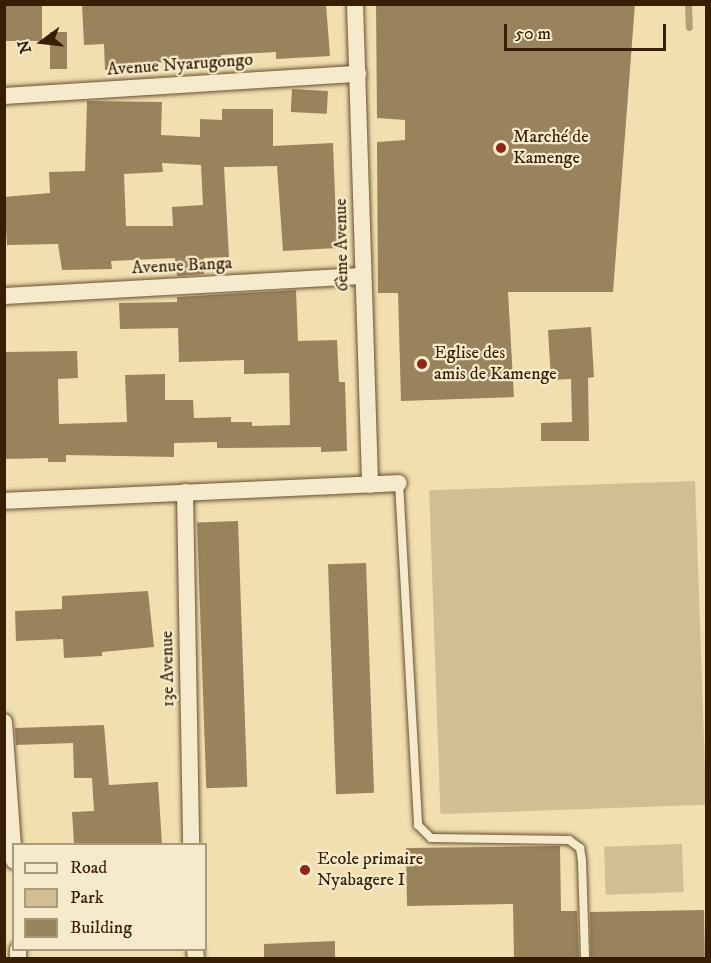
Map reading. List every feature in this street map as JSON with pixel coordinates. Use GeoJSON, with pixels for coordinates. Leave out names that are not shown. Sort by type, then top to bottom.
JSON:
{"type":"FeatureCollection","features":[{"type":"Feature","properties":{"kind":"street","name":"6ème Avenue"},"geometry":{"type":"LineString","coordinates":[[355,4],[370,485]]}},
{"type":"Feature","properties":{"kind":"street","name":"Avenue Nyarugongo"},"geometry":{"type":"LineString","coordinates":[[4,96],[358,74]]}},
{"type":"Feature","properties":{"kind":"street","name":"Avenue Banga"},"geometry":{"type":"LineString","coordinates":[[4,296],[362,276]]}},
{"type":"Feature","properties":{"kind":"street"},"geometry":{"type":"LineString","coordinates":[[4,501],[399,483]]}},
{"type":"Feature","properties":{"kind":"street","name":"13e Avenue"},"geometry":{"type":"LineString","coordinates":[[186,492],[191,843]]}},
{"type":"Feature","properties":{"kind":"street"},"geometry":{"type":"LineString","coordinates":[[4,722],[13,843]]}},
{"type":"Feature","properties":{"kind":"lane"},"geometry":{"type":"LineString","coordinates":[[399,483],[418,825],[431,838],[558,837],[580,848],[585,958]]}},
{"type":"Feature","properties":{"kind":"green space"},"geometry":{"type":"Polygon","coordinates":[[[695,481],[706,805],[440,814],[429,490],[695,481]]]}},
{"type":"Feature","properties":{"kind":"green space"},"geometry":{"type":"Polygon","coordinates":[[[682,844],[684,892],[606,895],[604,847],[682,844]]]}},
{"type":"Feature","properties":{"kind":"building"},"geometry":{"type":"Polygon","coordinates":[[[4,4],[42,4],[42,41],[4,41],[4,4]]]}},
{"type":"Feature","properties":{"kind":"building"},"geometry":{"type":"Polygon","coordinates":[[[82,4],[326,4],[330,56],[276,59],[276,52],[221,55],[221,61],[127,63],[127,69],[105,70],[104,44],[84,45],[82,4]]]}},
{"type":"Feature","properties":{"kind":"building","name":"Marché de Kamenge"},"geometry":{"type":"Polygon","coordinates":[[[376,4],[635,4],[613,292],[508,292],[514,397],[401,401],[398,293],[378,293],[377,142],[405,140],[405,120],[377,118],[376,4]]]}},
{"type":"Feature","properties":{"kind":"building"},"geometry":{"type":"Polygon","coordinates":[[[50,32],[67,32],[67,69],[50,69],[50,32]]]}},
{"type":"Feature","properties":{"kind":"building"},"geometry":{"type":"Polygon","coordinates":[[[292,89],[328,91],[327,114],[291,112],[292,89]]]}},
{"type":"Feature","properties":{"kind":"building"},"geometry":{"type":"Polygon","coordinates":[[[87,101],[162,102],[161,135],[200,137],[200,119],[222,120],[222,109],[273,109],[273,146],[333,143],[337,248],[283,251],[277,166],[224,167],[229,257],[204,258],[204,274],[177,276],[175,258],[111,261],[112,269],[62,270],[58,244],[7,245],[4,197],[50,193],[49,172],[85,171],[87,101]],[[162,163],[163,172],[124,174],[126,226],[173,226],[172,207],[203,205],[201,165],[162,163]]]}},
{"type":"Feature","properties":{"kind":"building"},"geometry":{"type":"Polygon","coordinates":[[[296,290],[298,341],[337,340],[339,382],[345,382],[347,451],[321,452],[321,447],[217,448],[217,442],[174,443],[174,457],[66,455],[66,462],[48,462],[48,458],[4,459],[4,352],[77,351],[78,378],[58,379],[59,424],[127,422],[125,375],[165,374],[165,400],[193,400],[194,418],[231,417],[231,422],[252,422],[252,426],[290,425],[289,373],[244,374],[244,360],[179,362],[178,328],[120,329],[119,303],[177,302],[177,297],[296,290]]]}},
{"type":"Feature","properties":{"kind":"building"},"geometry":{"type":"Polygon","coordinates":[[[591,327],[594,377],[588,378],[589,441],[541,441],[541,423],[572,422],[571,379],[551,380],[548,330],[591,327]]]}},
{"type":"Feature","properties":{"kind":"building"},"geometry":{"type":"Polygon","coordinates":[[[238,521],[247,787],[206,788],[197,522],[238,521]]]}},
{"type":"Feature","properties":{"kind":"building"},"geometry":{"type":"Polygon","coordinates":[[[366,563],[374,793],[336,794],[328,564],[366,563]]]}},
{"type":"Feature","properties":{"kind":"building"},"geometry":{"type":"Polygon","coordinates":[[[148,591],[154,647],[102,652],[102,656],[64,658],[63,639],[16,641],[15,611],[62,609],[62,596],[148,591]]]}},
{"type":"Feature","properties":{"kind":"building"},"geometry":{"type":"Polygon","coordinates":[[[104,725],[109,785],[158,782],[162,843],[74,843],[72,812],[94,811],[92,778],[74,778],[73,743],[16,745],[15,728],[104,725]]]}},
{"type":"Feature","properties":{"kind":"building"},"geometry":{"type":"Polygon","coordinates":[[[560,846],[561,911],[577,911],[579,958],[514,958],[513,904],[407,906],[406,848],[560,846]]]}},
{"type":"Feature","properties":{"kind":"building"},"geometry":{"type":"Polygon","coordinates":[[[704,910],[705,958],[591,958],[590,912],[704,910]]]}},
{"type":"Feature","properties":{"kind":"building"},"geometry":{"type":"Polygon","coordinates":[[[335,941],[335,958],[264,958],[264,944],[335,941]]]}},
{"type":"Feature","properties":{"kind":"waterway"},"geometry":{"type":"LineString","coordinates":[[688,4],[689,27]]}},
{"type":"Feature","properties":{"kind":"place","name":"Marché de Kamenge"},"geometry":{"type":"Point","coordinates":[501,148]}},
{"type":"Feature","properties":{"kind":"place","name":"Eglise des amis de Kamenge"},"geometry":{"type":"Point","coordinates":[422,364]}},
{"type":"Feature","properties":{"kind":"place","name":"Ecole primaire Nyabagere I"},"geometry":{"type":"Point","coordinates":[305,870]}}]}
